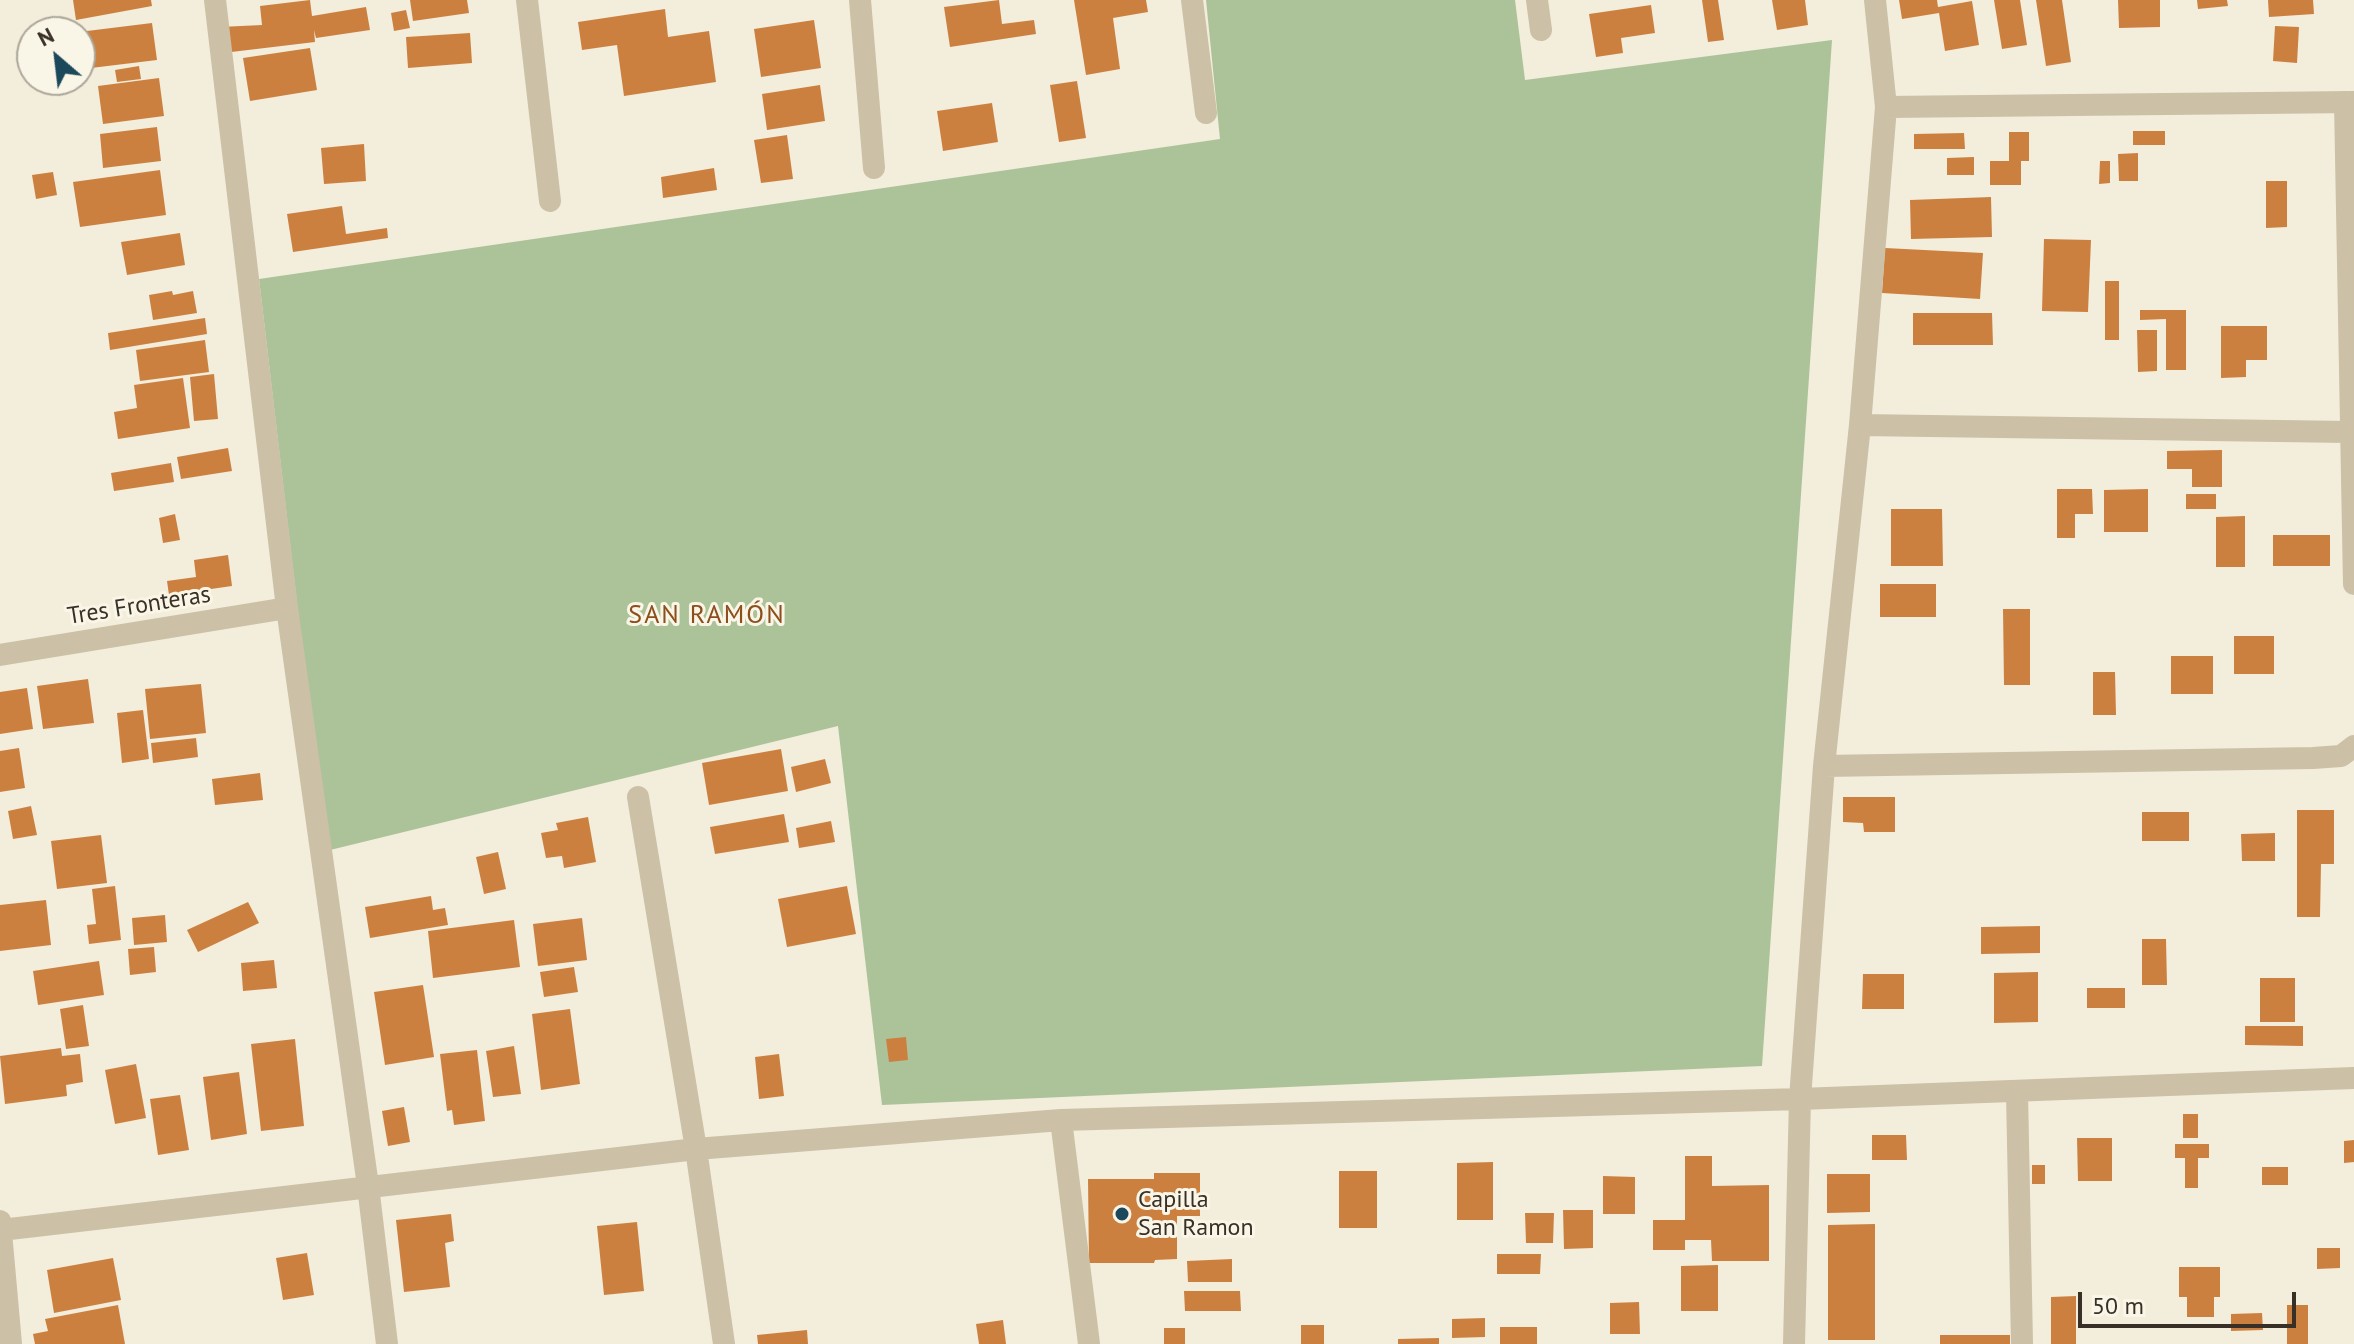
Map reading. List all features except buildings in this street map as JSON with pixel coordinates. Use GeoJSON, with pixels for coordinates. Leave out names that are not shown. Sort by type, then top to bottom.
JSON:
{"type":"FeatureCollection","features":[{"type":"Feature","properties":{"kind":"street"},"geometry":{"type":"LineString","coordinates":[[215,0],[287,608],[368,1186],[387,1344]]}},
{"type":"Feature","properties":{"kind":"street"},"geometry":{"type":"LineString","coordinates":[[527,0],[550,201]]}},
{"type":"Feature","properties":{"kind":"street"},"geometry":{"type":"LineString","coordinates":[[860,0],[874,168]]}},
{"type":"Feature","properties":{"kind":"street"},"geometry":{"type":"LineString","coordinates":[[1192,0],[1206,113]]}},
{"type":"Feature","properties":{"kind":"street"},"geometry":{"type":"LineString","coordinates":[[1537,0],[1541,30]]}},
{"type":"Feature","properties":{"kind":"street"},"geometry":{"type":"LineString","coordinates":[[1794,1344],[1800,1099],[1824,766],[1860,425],[1886,107],[1875,0]]}},
{"type":"Feature","properties":{"kind":"street"},"geometry":{"type":"LineString","coordinates":[[1886,107],[2349,102],[2349,432],[2354,584]]}},
{"type":"Feature","properties":{"kind":"street"},"geometry":{"type":"LineString","coordinates":[[1860,425],[2349,432]]}},
{"type":"Feature","properties":{"kind":"street","name":"Tres Fronteras"},"geometry":{"type":"LineString","coordinates":[[0,655],[287,608]]}},
{"type":"Feature","properties":{"kind":"street"},"geometry":{"type":"LineString","coordinates":[[1824,766],[2313,758],[2341,756],[2354,746]]}},
{"type":"Feature","properties":{"kind":"street"},"geometry":{"type":"LineString","coordinates":[[638,797],[696,1149],[724,1344]]}},
{"type":"Feature","properties":{"kind":"street"},"geometry":{"type":"LineString","coordinates":[[11,1344],[1,1226],[696,1149],[1061,1120],[2017,1092],[2354,1078]]}},
{"type":"Feature","properties":{"kind":"street"},"geometry":{"type":"LineString","coordinates":[[2017,1092],[2022,1344]]}},
{"type":"Feature","properties":{"kind":"street"},"geometry":{"type":"LineString","coordinates":[[1061,1120],[1089,1344]]}},
{"type":"Feature","properties":{"kind":"green space"},"geometry":{"type":"Polygon","coordinates":[[[1206,0],[1515,0],[1525,80],[1832,40],[1762,1066],[882,1105],[838,726],[326,851],[259,279],[1220,139],[1206,0]]]}},
{"type":"Feature","properties":{"kind":"place","name":"Capilla San Ramon"},"geometry":{"type":"Point","coordinates":[1122,1214]}},
{"type":"Feature","properties":{"kind":"district","name":"SAN RAMÓN"},"geometry":{"type":"Point","coordinates":[707,616]}}]}
